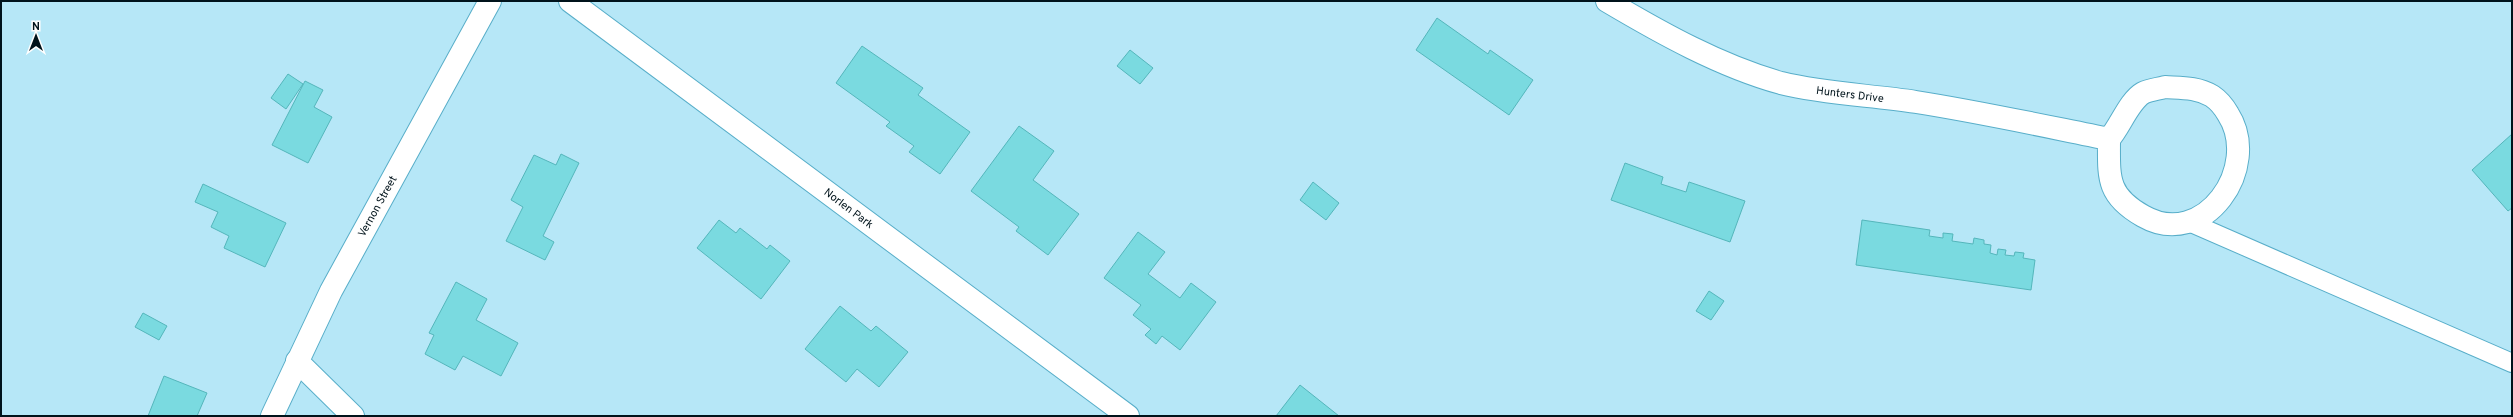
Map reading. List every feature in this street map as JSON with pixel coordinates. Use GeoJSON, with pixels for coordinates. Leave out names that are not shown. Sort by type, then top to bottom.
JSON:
{"type":"FeatureCollection","features":[{"type":"Feature","properties":{"kind":"street","name":"Vernon Street"},"geometry":{"type":"LineString","coordinates":[[272,416],[297,361],[357,241],[490,1]]}},
{"type":"Feature","properties":{"kind":"street","name":"Norlen Park"},"geometry":{"type":"LineString","coordinates":[[570,1],[1128,416]]}},
{"type":"Feature","properties":{"kind":"street","name":"Hunters Drive"},"geometry":{"type":"LineString","coordinates":[[1607,1],[1695,49],[1738,68],[1781,82],[1825,92],[1928,104],[2108,139]]}},
{"type":"Feature","properties":{"kind":"street"},"geometry":{"type":"LineString","coordinates":[[2165,87],[2190,88],[2212,96],[2224,107],[2234,123],[2239,139],[2239,156],[2235,173],[2228,189],[2217,203],[2204,215],[2189,222],[2161,223],[2148,219],[2121,200],[2112,187],[2108,139],[2142,94],[2165,87]]}},
{"type":"Feature","properties":{"kind":"street"},"geometry":{"type":"LineString","coordinates":[[297,361],[353,416]]}},
{"type":"Feature","properties":{"kind":"lane"},"geometry":{"type":"LineString","coordinates":[[2189,222],[2512,363]]}},
{"type":"Feature","properties":{"kind":"building"},"geometry":{"type":"Polygon","coordinates":[[[1437,18],[1488,54],[1490,50],[1533,80],[1509,115],[1416,50],[1437,18]]]}},
{"type":"Feature","properties":{"kind":"building"},"geometry":{"type":"Polygon","coordinates":[[[862,46],[923,88],[918,95],[970,132],[940,174],[909,152],[914,146],[886,126],[890,122],[836,83],[862,46]]]}},
{"type":"Feature","properties":{"kind":"building"},"geometry":{"type":"Polygon","coordinates":[[[1130,50],[1153,68],[1140,84],[1117,66],[1130,50]]]}},
{"type":"Feature","properties":{"kind":"building"},"geometry":{"type":"Polygon","coordinates":[[[288,74],[303,84],[286,109],[271,98],[288,74]]]}},
{"type":"Feature","properties":{"kind":"building"},"geometry":{"type":"Polygon","coordinates":[[[305,81],[323,90],[314,107],[332,117],[308,163],[272,145],[305,81]]]}},
{"type":"Feature","properties":{"kind":"building"},"geometry":{"type":"Polygon","coordinates":[[[1019,126],[1054,151],[1033,180],[1079,214],[1048,255],[1016,231],[1019,227],[971,191],[1019,126]]]}},
{"type":"Feature","properties":{"kind":"building"},"geometry":{"type":"Polygon","coordinates":[[[2512,134],[2512,208],[2508,211],[2472,170],[2512,134]]]}},
{"type":"Feature","properties":{"kind":"building"},"geometry":{"type":"Polygon","coordinates":[[[561,154],[579,163],[543,236],[554,242],[545,260],[506,241],[523,207],[511,200],[534,155],[556,165],[561,154]]]}},
{"type":"Feature","properties":{"kind":"building"},"geometry":{"type":"Polygon","coordinates":[[[1625,163],[1663,177],[1661,184],[1686,192],[1689,182],[1745,201],[1730,242],[1611,200],[1625,163]]]}},
{"type":"Feature","properties":{"kind":"building"},"geometry":{"type":"Polygon","coordinates":[[[1313,182],[1339,203],[1326,220],[1300,200],[1313,182]]]}},
{"type":"Feature","properties":{"kind":"building"},"geometry":{"type":"Polygon","coordinates":[[[203,184],[286,223],[265,267],[224,248],[229,236],[211,227],[218,212],[195,202],[203,184]]]}},
{"type":"Feature","properties":{"kind":"building"},"geometry":{"type":"Polygon","coordinates":[[[719,220],[736,233],[740,228],[767,249],[770,245],[790,261],[761,299],[697,248],[719,220]]]}},
{"type":"Feature","properties":{"kind":"building"},"geometry":{"type":"Polygon","coordinates":[[[1862,220],[1930,230],[1929,236],[1943,238],[1943,233],[1953,234],[1952,241],[1973,244],[1974,238],[1984,240],[1984,244],[1991,245],[1990,253],[1997,255],[1998,249],[2006,250],[2005,255],[2014,256],[2015,252],[2024,253],[2023,258],[2035,260],[2031,290],[1856,265],[1862,220]]]}},
{"type":"Feature","properties":{"kind":"building"},"geometry":{"type":"Polygon","coordinates":[[[1138,232],[1165,252],[1148,274],[1180,298],[1191,283],[1216,302],[1180,350],[1162,336],[1156,344],[1145,335],[1151,329],[1133,315],[1141,305],[1104,278],[1138,232]]]}},
{"type":"Feature","properties":{"kind":"building"},"geometry":{"type":"Polygon","coordinates":[[[456,282],[487,299],[476,320],[518,343],[501,376],[463,356],[455,370],[425,354],[434,335],[429,333],[456,282]]]}},
{"type":"Feature","properties":{"kind":"building"},"geometry":{"type":"Polygon","coordinates":[[[1709,291],[1724,301],[1711,320],[1696,311],[1709,291]]]}},
{"type":"Feature","properties":{"kind":"building"},"geometry":{"type":"Polygon","coordinates":[[[840,306],[871,331],[876,326],[908,352],[879,387],[857,369],[846,382],[805,349],[840,306]]]}},
{"type":"Feature","properties":{"kind":"building"},"geometry":{"type":"Polygon","coordinates":[[[143,313],[167,326],[159,340],[135,327],[143,313]]]}},
{"type":"Feature","properties":{"kind":"building"},"geometry":{"type":"Polygon","coordinates":[[[164,376],[207,393],[197,416],[148,416],[164,376]]]}},
{"type":"Feature","properties":{"kind":"building"},"geometry":{"type":"Polygon","coordinates":[[[1300,385],[1339,416],[1276,416],[1300,385]]]}}]}
